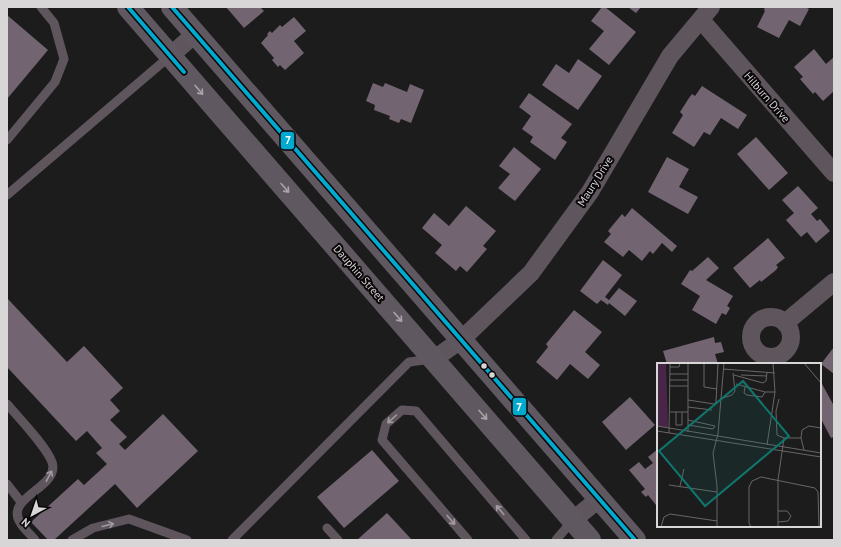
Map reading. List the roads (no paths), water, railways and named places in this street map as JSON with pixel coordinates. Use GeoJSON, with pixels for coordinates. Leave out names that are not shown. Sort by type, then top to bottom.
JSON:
{"type":"FeatureCollection","features":[{"type":"Feature","properties":{"kind":"main road","name":"Dauphin Street"},"geometry":{"type":"LineString","coordinates":[[128,7],[590,540]]}},
{"type":"Feature","properties":{"kind":"main road"},"geometry":{"type":"LineString","coordinates":[[172,7],[635,540]]}},
{"type":"Feature","properties":{"kind":"street","name":"Hilburn Drive"},"geometry":{"type":"LineString","coordinates":[[706,13],[834,173]]}},
{"type":"Feature","properties":{"kind":"street","name":"Maury Drive"},"geometry":{"type":"LineString","coordinates":[[434,359],[461,340],[531,273],[590,192],[670,56],[706,13]]}},
{"type":"Feature","properties":{"kind":"street"},"geometry":{"type":"LineString","coordinates":[[170,56],[195,34]]}},
{"type":"Feature","properties":{"kind":"street"},"geometry":{"type":"LineString","coordinates":[[785,323],[834,282]]}},
{"type":"Feature","properties":{"kind":"street"},"geometry":{"type":"LineString","coordinates":[[573,520],[599,499]]}},
{"type":"Feature","properties":{"kind":"lane"},"geometry":{"type":"LineString","coordinates":[[7,140],[55,82],[64,59],[54,23],[41,7]]}},
{"type":"Feature","properties":{"kind":"lane"},"geometry":{"type":"LineString","coordinates":[[7,195],[170,56]]}},
{"type":"Feature","properties":{"kind":"lane"},"geometry":{"type":"LineString","coordinates":[[232,540],[408,362],[434,359]]}},
{"type":"Feature","properties":{"kind":"lane"},"geometry":{"type":"LineString","coordinates":[[7,404],[43,448],[53,463],[52,472],[49,479],[21,502],[17,514],[20,523],[35,540]]}},
{"type":"Feature","properties":{"kind":"lane"},"geometry":{"type":"LineString","coordinates":[[468,540],[382,440],[386,424],[402,410],[416,411],[526,540]]}},
{"type":"Feature","properties":{"kind":"lane"},"geometry":{"type":"LineString","coordinates":[[7,484],[21,502]]}},
{"type":"Feature","properties":{"kind":"lane"},"geometry":{"type":"LineString","coordinates":[[72,540],[93,528],[129,519],[187,540]]}},
{"type":"Feature","properties":{"kind":"lane"},"geometry":{"type":"LineString","coordinates":[[556,540],[573,520]]}},
{"type":"Feature","properties":{"kind":"lane"},"geometry":{"type":"LineString","coordinates":[[327,528],[338,540]]}}]}
